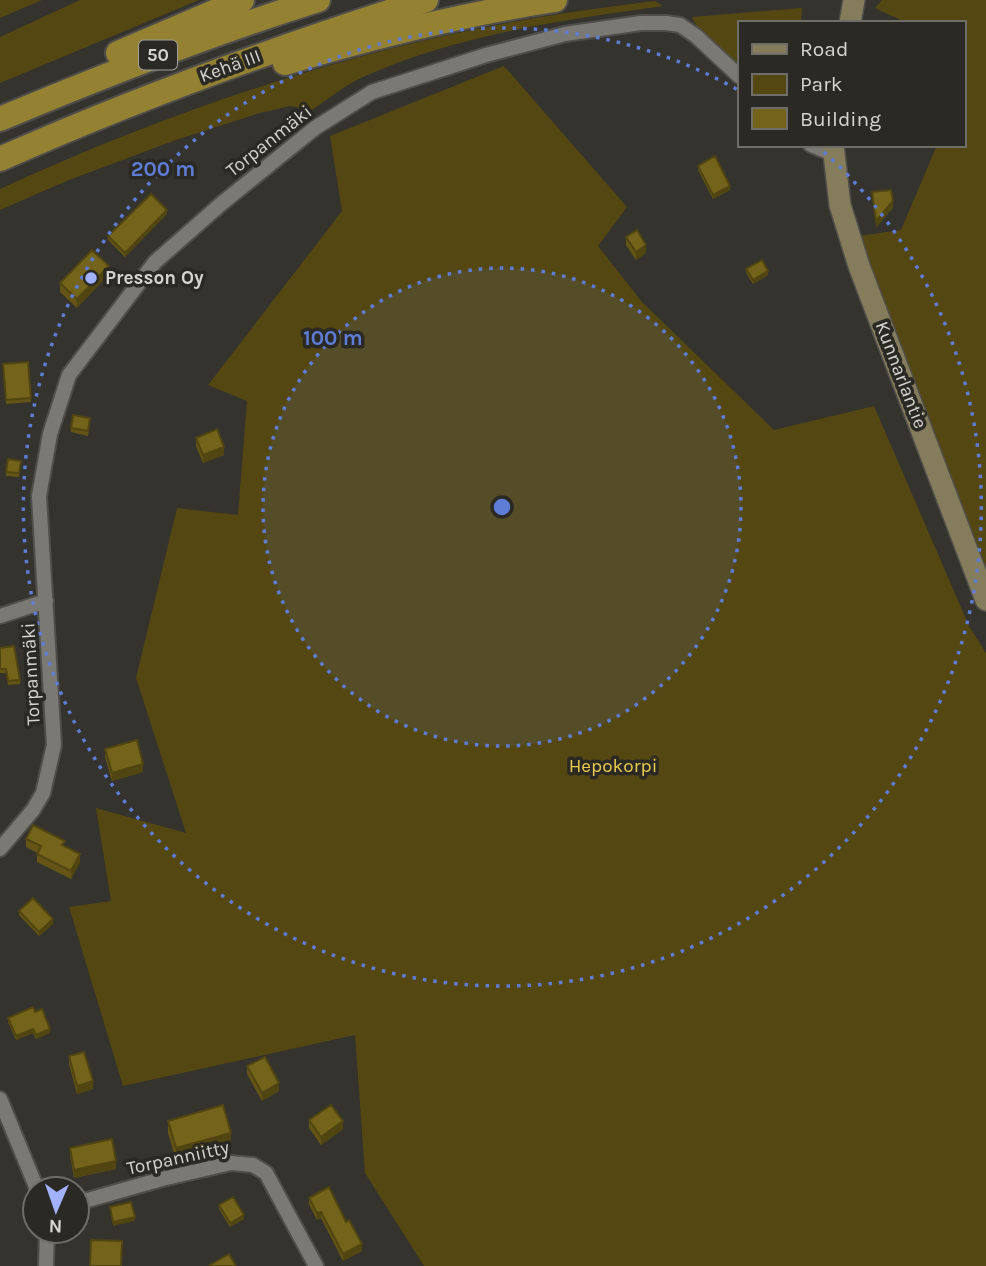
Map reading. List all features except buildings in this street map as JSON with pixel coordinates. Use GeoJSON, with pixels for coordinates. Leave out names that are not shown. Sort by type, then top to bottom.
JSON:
{"type":"FeatureCollection","features":[{"type":"Feature","properties":{"kind":"highway"},"geometry":{"type":"LineString","coordinates":[[0,118],[63,77],[242,0]]}},
{"type":"Feature","properties":{"kind":"highway","name":"Kehä III"},"geometry":{"type":"LineString","coordinates":[[0,118],[118,70],[256,19],[318,0]]}},
{"type":"Feature","properties":{"kind":"highway","name":"Kehä III"},"geometry":{"type":"LineString","coordinates":[[0,159],[232,64],[426,0]]}},
{"type":"Feature","properties":{"kind":"highway"},"geometry":{"type":"LineString","coordinates":[[152,95],[229,80],[359,41],[519,5],[555,0]]}},
{"type":"Feature","properties":{"kind":"main road"},"geometry":{"type":"LineString","coordinates":[[850,21],[854,0]]}},
{"type":"Feature","properties":{"kind":"main road","name":"Kunnarlantie"},"geometry":{"type":"LineString","coordinates":[[833,150],[840,205],[859,266],[986,600]]}},
{"type":"Feature","properties":{"kind":"street","name":"Torpanmäki"},"geometry":{"type":"LineString","coordinates":[[0,849],[33,810],[43,793],[54,745],[39,496],[50,435],[69,374],[155,261],[315,128],[372,92],[565,34],[641,23],[680,25],[696,36],[738,75]]}},
{"type":"Feature","properties":{"kind":"street"},"geometry":{"type":"LineString","coordinates":[[0,616],[47,601]]}},
{"type":"Feature","properties":{"kind":"street"},"geometry":{"type":"LineString","coordinates":[[0,1099],[31,1175]]}},
{"type":"Feature","properties":{"kind":"street","name":"Torpanniitty"},"geometry":{"type":"LineString","coordinates":[[91,1199],[231,1163],[253,1165],[266,1173],[316,1266]]}},
{"type":"Feature","properties":{"kind":"street"},"geometry":{"type":"LineString","coordinates":[[46,1266],[47,1245]]}},
{"type":"Feature","properties":{"kind":"green space"},"geometry":{"type":"Polygon","coordinates":[[[0,0],[42,0],[0,18],[0,0]]]}},
{"type":"Feature","properties":{"kind":"green space"},"geometry":{"type":"Polygon","coordinates":[[[80,0],[199,0],[0,83],[0,37],[80,0]]]}},
{"type":"Feature","properties":{"kind":"green space"},"geometry":{"type":"Polygon","coordinates":[[[882,0],[986,0],[986,571],[859,236],[901,230],[936,147],[965,147],[965,21],[903,21],[875,8],[882,0]]]}},
{"type":"Feature","properties":{"kind":"green space"},"geometry":{"type":"Polygon","coordinates":[[[655,1],[663,6],[509,31],[434,51],[361,78],[312,110],[290,106],[260,113],[176,140],[69,180],[0,210],[0,189],[118,138],[304,73],[430,39],[492,26],[655,1]]]}},
{"type":"Feature","properties":{"kind":"green space"},"geometry":{"type":"Polygon","coordinates":[[[802,8],[801,21],[738,21],[738,63],[699,30],[692,17],[802,8]]]}},
{"type":"Feature","properties":{"kind":"green space","name":"Hepokorpi"},"geometry":{"type":"Polygon","coordinates":[[[504,66],[627,207],[598,246],[642,302],[774,430],[874,406],[969,626],[986,653],[986,1266],[424,1266],[365,1173],[355,1035],[123,1086],[69,907],[111,901],[96,808],[186,833],[136,678],[177,508],[238,515],[247,401],[208,385],[342,211],[330,136],[504,66]]]}},
{"type":"Feature","properties":{"kind":"place","name":"Presson Oy"},"geometry":{"type":"Point","coordinates":[91,278]}}]}
